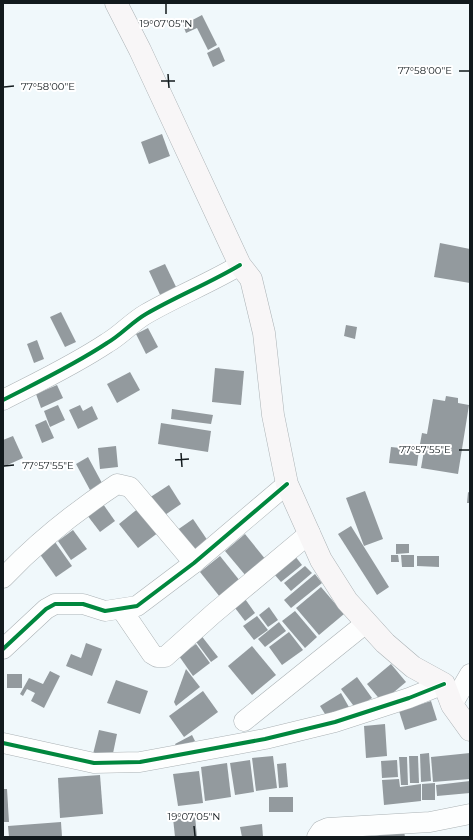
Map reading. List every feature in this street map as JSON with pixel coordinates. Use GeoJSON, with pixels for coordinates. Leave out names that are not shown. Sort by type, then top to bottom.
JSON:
{"type":"FeatureCollection","features":[{"type":"Feature","properties":{"kind":"main road"},"geometry":{"type":"LineString","coordinates":[[116,3],[140,50],[240,265],[251,280],[264,333],[273,415],[287,484],[325,566],[347,601],[385,643],[413,667],[444,684],[452,704],[470,730]]}},
{"type":"Feature","properties":{"kind":"street"},"geometry":{"type":"LineString","coordinates":[[3,400],[54,374],[108,343],[144,315],[167,302],[192,292],[240,265]]}},
{"type":"Feature","properties":{"kind":"street"},"geometry":{"type":"LineString","coordinates":[[3,578],[19,561],[87,503],[116,484],[130,487],[138,495],[194,563]]}},
{"type":"Feature","properties":{"kind":"street"},"geometry":{"type":"LineString","coordinates":[[3,649],[46,609],[55,604],[83,604],[105,611],[122,610],[137,606],[194,563],[287,484]]}},
{"type":"Feature","properties":{"kind":"street"},"geometry":{"type":"LineString","coordinates":[[122,610],[152,654],[157,657],[165,657],[213,614],[310,533]]}},
{"type":"Feature","properties":{"kind":"street"},"geometry":{"type":"LineString","coordinates":[[244,720],[366,623]]}},
{"type":"Feature","properties":{"kind":"street"},"geometry":{"type":"LineString","coordinates":[[452,704],[470,674]]}},
{"type":"Feature","properties":{"kind":"street"},"geometry":{"type":"LineString","coordinates":[[3,743],[94,763],[140,762],[265,739],[335,722],[409,698],[444,684]]}},
{"type":"Feature","properties":{"kind":"street"},"geometry":{"type":"LineString","coordinates":[[317,837],[321,831],[328,828],[430,822],[470,814]]}},
{"type":"Feature","properties":{"kind":"building"},"geometry":{"type":"Polygon","coordinates":[[[202,15],[217,45],[208,50],[197,28],[186,33],[183,25],[202,15]]]}},
{"type":"Feature","properties":{"kind":"building"},"geometry":{"type":"Polygon","coordinates":[[[219,47],[225,61],[213,67],[207,53],[219,47]]]}},
{"type":"Feature","properties":{"kind":"building"},"geometry":{"type":"Polygon","coordinates":[[[162,134],[170,156],[149,164],[141,142],[162,134]]]}},
{"type":"Feature","properties":{"kind":"building"},"geometry":{"type":"Polygon","coordinates":[[[440,243],[470,249],[470,283],[434,277],[440,243]]]}},
{"type":"Feature","properties":{"kind":"building"},"geometry":{"type":"Polygon","coordinates":[[[165,264],[178,291],[162,299],[149,271],[165,264]]]}},
{"type":"Feature","properties":{"kind":"building"},"geometry":{"type":"Polygon","coordinates":[[[61,312],[76,342],[65,347],[50,317],[61,312]]]}},
{"type":"Feature","properties":{"kind":"building"},"geometry":{"type":"Polygon","coordinates":[[[346,325],[357,327],[355,339],[344,336],[346,325]]]}},
{"type":"Feature","properties":{"kind":"building"},"geometry":{"type":"Polygon","coordinates":[[[148,328],[158,347],[146,354],[136,334],[148,328]]]}},
{"type":"Feature","properties":{"kind":"building"},"geometry":{"type":"Polygon","coordinates":[[[37,340],[44,359],[34,363],[27,344],[37,340]]]}},
{"type":"Feature","properties":{"kind":"building"},"geometry":{"type":"Polygon","coordinates":[[[215,368],[244,371],[241,405],[212,402],[215,368]]]}},
{"type":"Feature","properties":{"kind":"building"},"geometry":{"type":"Polygon","coordinates":[[[130,372],[140,390],[117,403],[107,384],[130,372]]]}},
{"type":"Feature","properties":{"kind":"building"},"geometry":{"type":"Polygon","coordinates":[[[57,385],[63,398],[41,408],[36,394],[57,385]]]}},
{"type":"Feature","properties":{"kind":"building"},"geometry":{"type":"Polygon","coordinates":[[[446,396],[458,398],[458,403],[469,405],[458,474],[421,468],[425,445],[420,444],[422,433],[427,434],[433,399],[445,401],[446,396]]]}},
{"type":"Feature","properties":{"kind":"building"},"geometry":{"type":"Polygon","coordinates":[[[58,405],[65,420],[50,427],[44,411],[58,405]]]}},
{"type":"Feature","properties":{"kind":"building"},"geometry":{"type":"Polygon","coordinates":[[[80,405],[83,411],[92,406],[98,419],[78,429],[69,410],[80,405]]]}},
{"type":"Feature","properties":{"kind":"building"},"geometry":{"type":"Polygon","coordinates":[[[172,409],[213,415],[211,424],[171,419],[172,409]]]}},
{"type":"Feature","properties":{"kind":"building"},"geometry":{"type":"Polygon","coordinates":[[[46,420],[54,438],[42,443],[35,425],[46,420]]]}},
{"type":"Feature","properties":{"kind":"building"},"geometry":{"type":"Polygon","coordinates":[[[161,423],[211,431],[208,452],[158,444],[161,423]]]}},
{"type":"Feature","properties":{"kind":"building"},"geometry":{"type":"Polygon","coordinates":[[[13,436],[23,458],[3,467],[3,440],[13,436]]]}},
{"type":"Feature","properties":{"kind":"building"},"geometry":{"type":"Polygon","coordinates":[[[116,446],[118,467],[100,469],[98,448],[116,446]]]}},
{"type":"Feature","properties":{"kind":"building"},"geometry":{"type":"Polygon","coordinates":[[[391,447],[419,450],[417,466],[389,463],[391,447]]]}},
{"type":"Feature","properties":{"kind":"building"},"geometry":{"type":"Polygon","coordinates":[[[88,457],[102,483],[90,490],[76,464],[88,457]]]}},
{"type":"Feature","properties":{"kind":"building"},"geometry":{"type":"Polygon","coordinates":[[[169,485],[181,504],[162,517],[149,498],[169,485]]]}},
{"type":"Feature","properties":{"kind":"building"},"geometry":{"type":"Polygon","coordinates":[[[365,491],[383,539],[364,546],[346,498],[365,491]]]}},
{"type":"Feature","properties":{"kind":"building"},"geometry":{"type":"Polygon","coordinates":[[[468,492],[470,493],[470,503],[467,503],[468,492]]]}},
{"type":"Feature","properties":{"kind":"building"},"geometry":{"type":"Polygon","coordinates":[[[103,504],[115,521],[100,532],[87,515],[103,504]]]}},
{"type":"Feature","properties":{"kind":"building"},"geometry":{"type":"Polygon","coordinates":[[[140,507],[159,532],[138,548],[119,524],[140,507]]]}},
{"type":"Feature","properties":{"kind":"building"},"geometry":{"type":"Polygon","coordinates":[[[193,519],[208,541],[187,555],[173,533],[193,519]]]}},
{"type":"Feature","properties":{"kind":"building"},"geometry":{"type":"Polygon","coordinates":[[[351,526],[389,587],[377,595],[338,534],[351,526]]]}},
{"type":"Feature","properties":{"kind":"building"},"geometry":{"type":"Polygon","coordinates":[[[73,530],[87,549],[71,560],[58,541],[73,530]]]}},
{"type":"Feature","properties":{"kind":"building"},"geometry":{"type":"Polygon","coordinates":[[[245,534],[266,560],[246,576],[225,551],[245,534]]]}},
{"type":"Feature","properties":{"kind":"building"},"geometry":{"type":"Polygon","coordinates":[[[55,542],[72,566],[56,577],[39,553],[55,542]]]}},
{"type":"Feature","properties":{"kind":"building"},"geometry":{"type":"Polygon","coordinates":[[[396,544],[409,544],[409,553],[396,554],[396,544]]]}},
{"type":"Feature","properties":{"kind":"building"},"geometry":{"type":"Polygon","coordinates":[[[391,555],[398,555],[399,562],[391,562],[391,555]]]}},
{"type":"Feature","properties":{"kind":"building"},"geometry":{"type":"Polygon","coordinates":[[[401,555],[414,555],[414,567],[402,567],[401,555]]]}},
{"type":"Feature","properties":{"kind":"building"},"geometry":{"type":"Polygon","coordinates":[[[220,556],[240,581],[220,597],[200,572],[220,556]]]}},
{"type":"Feature","properties":{"kind":"building"},"geometry":{"type":"Polygon","coordinates":[[[295,556],[302,565],[281,582],[274,574],[295,556]]]}},
{"type":"Feature","properties":{"kind":"building"},"geometry":{"type":"Polygon","coordinates":[[[417,556],[439,556],[439,567],[417,566],[417,556]]]}},
{"type":"Feature","properties":{"kind":"building"},"geometry":{"type":"Polygon","coordinates":[[[305,566],[312,573],[291,591],[284,583],[305,566]]]}},
{"type":"Feature","properties":{"kind":"building"},"geometry":{"type":"Polygon","coordinates":[[[315,574],[322,583],[291,608],[284,600],[315,574]]]}},
{"type":"Feature","properties":{"kind":"building"},"geometry":{"type":"Polygon","coordinates":[[[321,587],[344,614],[319,635],[296,608],[321,587]]]}},
{"type":"Feature","properties":{"kind":"building"},"geometry":{"type":"Polygon","coordinates":[[[243,596],[255,613],[245,621],[232,604],[243,596]]]}},
{"type":"Feature","properties":{"kind":"building"},"geometry":{"type":"Polygon","coordinates":[[[269,607],[278,620],[268,627],[259,615],[269,607]]]}},
{"type":"Feature","properties":{"kind":"building"},"geometry":{"type":"Polygon","coordinates":[[[295,611],[317,637],[305,648],[282,621],[295,611]]]}},
{"type":"Feature","properties":{"kind":"building"},"geometry":{"type":"Polygon","coordinates":[[[257,616],[268,630],[254,640],[243,626],[257,616]]]}},
{"type":"Feature","properties":{"kind":"building"},"geometry":{"type":"Polygon","coordinates":[[[279,622],[286,631],[265,647],[258,639],[279,622]]]}},
{"type":"Feature","properties":{"kind":"building"},"geometry":{"type":"Polygon","coordinates":[[[289,632],[303,650],[282,665],[269,647],[289,632]]]}},
{"type":"Feature","properties":{"kind":"building"},"geometry":{"type":"Polygon","coordinates":[[[200,634],[218,657],[211,662],[194,639],[200,634]]]}},
{"type":"Feature","properties":{"kind":"building"},"geometry":{"type":"Polygon","coordinates":[[[86,643],[102,649],[92,676],[66,666],[71,654],[81,658],[86,643]]]}},
{"type":"Feature","properties":{"kind":"building"},"geometry":{"type":"Polygon","coordinates":[[[196,644],[210,663],[193,676],[179,656],[196,644]]]}},
{"type":"Feature","properties":{"kind":"building"},"geometry":{"type":"Polygon","coordinates":[[[252,646],[276,675],[252,695],[228,666],[252,646]]]}},
{"type":"Feature","properties":{"kind":"building"},"geometry":{"type":"Polygon","coordinates":[[[391,664],[406,682],[382,702],[367,684],[391,664]]]}},
{"type":"Feature","properties":{"kind":"building"},"geometry":{"type":"Polygon","coordinates":[[[186,669],[200,687],[176,706],[174,702],[186,669]]]}},
{"type":"Feature","properties":{"kind":"building"},"geometry":{"type":"Polygon","coordinates":[[[50,671],[60,676],[44,708],[31,701],[35,693],[27,689],[23,696],[20,694],[29,678],[43,684],[50,671]]]}},
{"type":"Feature","properties":{"kind":"building"},"geometry":{"type":"Polygon","coordinates":[[[7,674],[22,674],[22,688],[7,688],[7,674]]]}},
{"type":"Feature","properties":{"kind":"building"},"geometry":{"type":"Polygon","coordinates":[[[357,677],[372,698],[356,709],[341,689],[357,677]]]}},
{"type":"Feature","properties":{"kind":"building"},"geometry":{"type":"Polygon","coordinates":[[[116,680],[148,691],[140,714],[107,703],[116,680]]]}},
{"type":"Feature","properties":{"kind":"building"},"geometry":{"type":"Polygon","coordinates":[[[203,691],[218,712],[184,737],[169,716],[203,691]]]}},
{"type":"Feature","properties":{"kind":"building"},"geometry":{"type":"Polygon","coordinates":[[[341,693],[350,709],[330,722],[320,706],[341,693]]]}},
{"type":"Feature","properties":{"kind":"building"},"geometry":{"type":"Polygon","coordinates":[[[431,701],[437,720],[405,730],[399,711],[431,701]]]}},
{"type":"Feature","properties":{"kind":"building"},"geometry":{"type":"Polygon","coordinates":[[[385,724],[387,756],[366,758],[364,726],[385,724]]]}},
{"type":"Feature","properties":{"kind":"building"},"geometry":{"type":"Polygon","coordinates":[[[99,730],[117,734],[111,763],[92,758],[99,730]]]}},
{"type":"Feature","properties":{"kind":"building"},"geometry":{"type":"Polygon","coordinates":[[[192,735],[195,741],[178,750],[175,744],[192,735]]]}},
{"type":"Feature","properties":{"kind":"building"},"geometry":{"type":"Polygon","coordinates":[[[429,753],[431,781],[421,782],[420,754],[429,753]]]}},
{"type":"Feature","properties":{"kind":"building"},"geometry":{"type":"Polygon","coordinates":[[[470,753],[470,779],[433,782],[431,757],[470,753]]]}},
{"type":"Feature","properties":{"kind":"building"},"geometry":{"type":"Polygon","coordinates":[[[273,756],[277,788],[256,791],[252,758],[273,756]]]}},
{"type":"Feature","properties":{"kind":"building"},"geometry":{"type":"Polygon","coordinates":[[[409,756],[418,756],[419,783],[410,783],[409,756]]]}},
{"type":"Feature","properties":{"kind":"building"},"geometry":{"type":"Polygon","coordinates":[[[399,757],[407,757],[408,785],[401,785],[399,757]]]}},
{"type":"Feature","properties":{"kind":"building"},"geometry":{"type":"Polygon","coordinates":[[[250,760],[254,792],[235,795],[230,763],[250,760]]]}},
{"type":"Feature","properties":{"kind":"building"},"geometry":{"type":"Polygon","coordinates":[[[397,760],[398,777],[382,778],[381,761],[397,760]]]}},
{"type":"Feature","properties":{"kind":"building"},"geometry":{"type":"Polygon","coordinates":[[[227,763],[231,797],[205,801],[201,767],[227,763]]]}},
{"type":"Feature","properties":{"kind":"building"},"geometry":{"type":"Polygon","coordinates":[[[286,763],[288,787],[279,788],[277,764],[286,763]]]}},
{"type":"Feature","properties":{"kind":"building"},"geometry":{"type":"Polygon","coordinates":[[[199,771],[203,803],[178,806],[173,774],[199,771]]]}},
{"type":"Feature","properties":{"kind":"building"},"geometry":{"type":"Polygon","coordinates":[[[100,775],[103,814],[60,818],[58,778],[100,775]]]}},
{"type":"Feature","properties":{"kind":"building"},"geometry":{"type":"Polygon","coordinates":[[[399,779],[400,787],[421,784],[421,801],[384,805],[382,780],[399,779]]]}},
{"type":"Feature","properties":{"kind":"building"},"geometry":{"type":"Polygon","coordinates":[[[470,781],[470,793],[437,796],[436,785],[470,781]]]}},
{"type":"Feature","properties":{"kind":"building"},"geometry":{"type":"Polygon","coordinates":[[[435,783],[435,800],[422,800],[422,784],[435,783]]]}},
{"type":"Feature","properties":{"kind":"building"},"geometry":{"type":"Polygon","coordinates":[[[3,789],[7,789],[9,822],[3,822],[3,789]]]}},
{"type":"Feature","properties":{"kind":"building"},"geometry":{"type":"Polygon","coordinates":[[[269,797],[293,797],[293,812],[269,812],[269,797]]]}},
{"type":"Feature","properties":{"kind":"building"},"geometry":{"type":"Polygon","coordinates":[[[195,816],[197,837],[175,837],[173,818],[195,816]]]}},
{"type":"Feature","properties":{"kind":"building"},"geometry":{"type":"Polygon","coordinates":[[[61,822],[62,837],[9,837],[8,826],[61,822]]]}},
{"type":"Feature","properties":{"kind":"building"},"geometry":{"type":"Polygon","coordinates":[[[262,824],[263,837],[242,837],[240,827],[262,824]]]}},
{"type":"Feature","properties":{"kind":"building"},"geometry":{"type":"Polygon","coordinates":[[[404,831],[405,837],[374,837],[374,836],[404,831]]]}},
{"type":"Feature","properties":{"kind":"cycle path"},"geometry":{"type":"LineString","coordinates":[[3,400],[82,359],[112,340],[146,314],[240,265]]}},
{"type":"Feature","properties":{"kind":"cycle path"},"geometry":{"type":"LineString","coordinates":[[3,649],[46,609],[55,604],[83,604],[105,611],[137,606],[194,563],[287,484]]}},
{"type":"Feature","properties":{"kind":"cycle path"},"geometry":{"type":"LineString","coordinates":[[3,743],[94,763],[140,762],[265,739],[335,722],[409,698],[444,684]]}}]}
